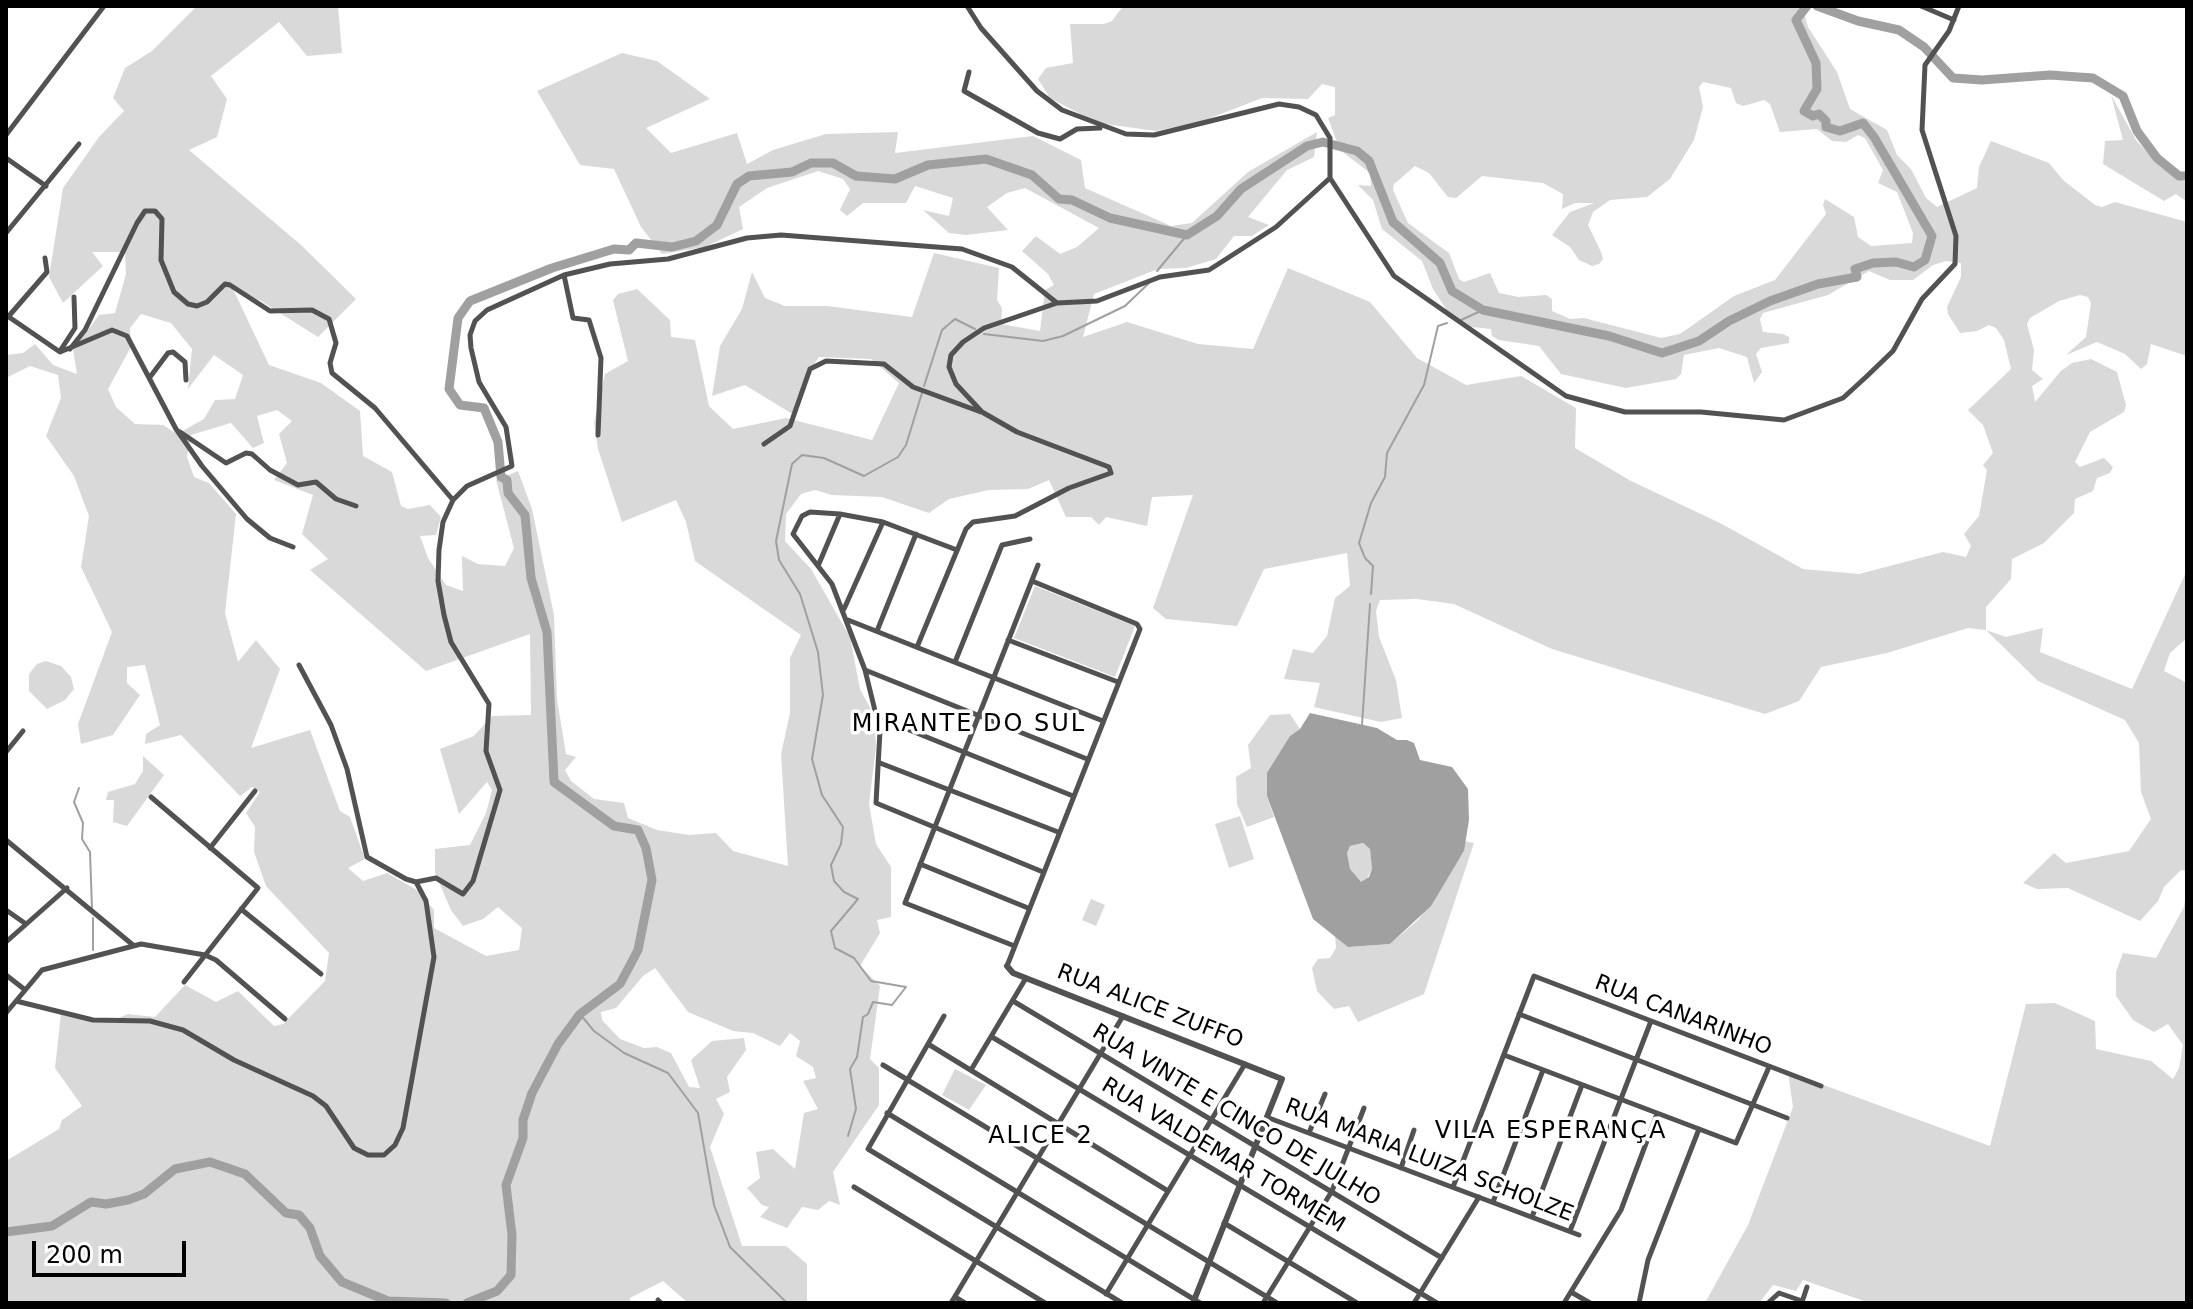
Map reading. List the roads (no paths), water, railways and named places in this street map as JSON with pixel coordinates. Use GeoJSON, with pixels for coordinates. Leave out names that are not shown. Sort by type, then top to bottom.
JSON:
{"type":"FeatureCollection","features":[{"type":"Feature","properties":{"kind":"street"},"geometry":{"type":"LineString","coordinates":[[6,135],[104,6]]}},
{"type":"Feature","properties":{"kind":"street"},"geometry":{"type":"LineString","coordinates":[[967,6],[981,28],[1037,91],[1062,110],[1105,128]]}},
{"type":"Feature","properties":{"kind":"street"},"geometry":{"type":"LineString","coordinates":[[1921,6],[1954,20]]}},
{"type":"Feature","properties":{"kind":"street"},"geometry":{"type":"LineString","coordinates":[[969,72],[964,91],[1038,133],[1060,139],[1077,129],[1105,128],[1154,135],[1279,104],[1316,115],[1330,138],[1330,178],[1394,276],[1566,396],[1625,412],[1701,412],[1784,420],[1843,398],[1893,351],[1922,299],[1955,264],[1956,236],[1922,130],[1927,59],[1954,20],[1959,6]]}},
{"type":"Feature","properties":{"kind":"street"},"geometry":{"type":"LineString","coordinates":[[6,233],[79,144]]}},
{"type":"Feature","properties":{"kind":"street"},"geometry":{"type":"LineString","coordinates":[[6,158],[46,186]]}},
{"type":"Feature","properties":{"kind":"street"},"geometry":{"type":"LineString","coordinates":[[982,412],[956,384],[949,367],[951,355],[984,328],[1057,303],[1097,301],[1160,277],[1209,270],[1276,227],[1330,178]]}},
{"type":"Feature","properties":{"kind":"street"},"geometry":{"type":"LineString","coordinates":[[70,349],[85,330],[137,223],[145,211],[155,211],[162,219],[161,260],[174,292],[188,304],[197,306],[207,302],[225,284],[270,311],[312,310],[329,319],[336,343],[330,363],[332,373],[368,401],[453,500]]}},
{"type":"Feature","properties":{"kind":"street"},"geometry":{"type":"LineString","coordinates":[[299,665],[331,725],[347,769],[367,857],[376,865],[416,882],[436,878],[457,894],[469,890],[500,790],[486,751],[489,704],[451,642],[438,581],[443,522],[453,500],[467,486],[505,471],[512,466],[513,457],[506,427],[479,382],[470,335],[475,321],[487,310],[564,275],[610,264],[668,259],[747,238],[781,235],[962,249],[1012,267],[1057,303]]}},
{"type":"Feature","properties":{"kind":"street"},"geometry":{"type":"LineString","coordinates":[[45,258],[47,272],[7,316],[60,352]]}},
{"type":"Feature","properties":{"kind":"street"},"geometry":{"type":"LineString","coordinates":[[564,275],[573,318],[589,320],[601,358],[598,435]]}},
{"type":"Feature","properties":{"kind":"street"},"geometry":{"type":"LineString","coordinates":[[60,352],[75,328],[74,297]]}},
{"type":"Feature","properties":{"kind":"street"},"geometry":{"type":"LineString","coordinates":[[60,352],[112,330],[127,336],[176,429],[202,466],[247,519],[270,538],[293,547]]}},
{"type":"Feature","properties":{"kind":"street"},"geometry":{"type":"LineString","coordinates":[[150,377],[168,353],[173,352],[185,362],[186,380]]}},
{"type":"Feature","properties":{"kind":"street"},"geometry":{"type":"LineString","coordinates":[[764,444],[790,426],[810,369],[826,361],[884,364],[913,387],[982,412],[1017,432],[1112,470],[1109,475],[1069,488],[1032,510],[973,522],[966,529],[917,647]]}},
{"type":"Feature","properties":{"kind":"street"},"geometry":{"type":"LineString","coordinates":[[176,429],[226,463],[246,453],[252,454],[270,470],[298,485],[316,482],[336,499],[356,506]]}},
{"type":"Feature","properties":{"kind":"street"},"geometry":{"type":"LineString","coordinates":[[957,550],[883,522],[840,514],[810,512],[796,526],[793,534],[797,544],[832,584],[865,670],[876,717],[880,763],[876,803],[1043,872]]}},
{"type":"Feature","properties":{"kind":"street"},"geometry":{"type":"LineString","coordinates":[[818,566],[840,514]]}},
{"type":"Feature","properties":{"kind":"street"},"geometry":{"type":"LineString","coordinates":[[844,609],[883,522]]}},
{"type":"Feature","properties":{"kind":"street"},"geometry":{"type":"LineString","coordinates":[[877,631],[916,534]]}},
{"type":"Feature","properties":{"kind":"street"},"geometry":{"type":"LineString","coordinates":[[955,662],[998,552],[1007,541],[1030,539]]}},
{"type":"Feature","properties":{"kind":"street"},"geometry":{"type":"LineString","coordinates":[[1012,945],[905,903],[1038,565]]}},
{"type":"Feature","properties":{"kind":"street"},"geometry":{"type":"LineString","coordinates":[[1007,966],[1012,945],[1140,629],[1137,624],[1032,581]]}},
{"type":"Feature","properties":{"kind":"street"},"geometry":{"type":"LineString","coordinates":[[848,620],[1103,721]]}},
{"type":"Feature","properties":{"kind":"street"},"geometry":{"type":"LineString","coordinates":[[1008,640],[1118,682]]}},
{"type":"Feature","properties":{"kind":"street"},"geometry":{"type":"LineString","coordinates":[[865,670],[1087,759]]}},
{"type":"Feature","properties":{"kind":"street"},"geometry":{"type":"LineString","coordinates":[[876,717],[1073,796]]}},
{"type":"Feature","properties":{"kind":"street"},"geometry":{"type":"LineString","coordinates":[[6,752],[23,731]]}},
{"type":"Feature","properties":{"kind":"street"},"geometry":{"type":"LineString","coordinates":[[880,763],[1058,832]]}},
{"type":"Feature","properties":{"kind":"street"},"geometry":{"type":"LineString","coordinates":[[210,848],[255,791]]}},
{"type":"Feature","properties":{"kind":"street"},"geometry":{"type":"LineString","coordinates":[[151,797],[258,888],[184,982]]}},
{"type":"Feature","properties":{"kind":"street"},"geometry":{"type":"LineString","coordinates":[[6,840],[133,945]]}},
{"type":"Feature","properties":{"kind":"street"},"geometry":{"type":"LineString","coordinates":[[920,864],[1028,908]]}},
{"type":"Feature","properties":{"kind":"street"},"geometry":{"type":"LineString","coordinates":[[16,1001],[93,1020],[150,1021],[183,1030],[234,1060],[313,1096],[326,1106],[354,1148],[368,1155],[384,1155],[395,1145],[403,1128],[434,957],[426,901],[416,882]]}},
{"type":"Feature","properties":{"kind":"street"},"geometry":{"type":"LineString","coordinates":[[6,942],[67,888]]}},
{"type":"Feature","properties":{"kind":"street"},"geometry":{"type":"LineString","coordinates":[[241,909],[321,974]]}},
{"type":"Feature","properties":{"kind":"street"},"geometry":{"type":"LineString","coordinates":[[6,910],[26,924]]}},
{"type":"Feature","properties":{"kind":"street"},"geometry":{"type":"LineString","coordinates":[[6,1013],[24,989],[47,968],[133,945],[205,955],[285,1019]]}},
{"type":"Feature","properties":{"kind":"street","name":"RUA ALICE ZUFFO"},"geometry":{"type":"LineString","coordinates":[[1007,966],[1026,978],[1282,1079],[1269,1118]]}},
{"type":"Feature","properties":{"kind":"street"},"geometry":{"type":"LineString","coordinates":[[6,975],[24,989]]}},
{"type":"Feature","properties":{"kind":"street","name":"RUA CANARINHO"},"geometry":{"type":"LineString","coordinates":[[1519,1014],[1534,976],[1821,1086]]}},
{"type":"Feature","properties":{"kind":"street"},"geometry":{"type":"LineString","coordinates":[[971,1070],[1026,978]]}},
{"type":"Feature","properties":{"kind":"street","name":"RUA VINTE E CINCO DE JULHO"},"geometry":{"type":"LineString","coordinates":[[1013,1001],[1442,1258]]}},
{"type":"Feature","properties":{"kind":"street"},"geometry":{"type":"LineString","coordinates":[[1453,1187],[1519,1014],[1787,1118]]}},
{"type":"Feature","properties":{"kind":"street"},"geometry":{"type":"LineString","coordinates":[[944,1016],[868,1144],[871,1152],[1122,1303]]}},
{"type":"Feature","properties":{"kind":"street"},"geometry":{"type":"LineString","coordinates":[[965,1303],[953,1300],[1123,1016]]}},
{"type":"Feature","properties":{"kind":"street"},"geometry":{"type":"LineString","coordinates":[[1570,1231],[1651,1021]]}},
{"type":"Feature","properties":{"kind":"street","name":"RUA VALDEMAR TORMEM"},"geometry":{"type":"LineString","coordinates":[[992,1037],[1437,1303]]}},
{"type":"Feature","properties":{"kind":"street"},"geometry":{"type":"LineString","coordinates":[[928,1044],[1168,1191]]}},
{"type":"Feature","properties":{"kind":"street"},"geometry":{"type":"LineString","coordinates":[[1504,1055],[1736,1143],[1769,1067]]}},
{"type":"Feature","properties":{"kind":"street"},"geometry":{"type":"LineString","coordinates":[[1106,1294],[1245,1064]]}},
{"type":"Feature","properties":{"kind":"street"},"geometry":{"type":"LineString","coordinates":[[883,1065],[1209,1261],[1265,1300],[1277,1303]]}},
{"type":"Feature","properties":{"kind":"street"},"geometry":{"type":"LineString","coordinates":[[1493,1202],[1543,1070]]}},
{"type":"Feature","properties":{"kind":"street"},"geometry":{"type":"LineString","coordinates":[[1532,1217],[1582,1085]]}},
{"type":"Feature","properties":{"kind":"street"},"geometry":{"type":"LineString","coordinates":[[1309,1133],[1325,1094]]}},
{"type":"Feature","properties":{"kind":"street"},"geometry":{"type":"LineString","coordinates":[[1265,1300],[1332,1191],[1364,1108]]}},
{"type":"Feature","properties":{"kind":"street"},"geometry":{"type":"LineString","coordinates":[[887,1113],[1195,1302],[1224,1223],[1269,1118]]}},
{"type":"Feature","properties":{"kind":"street"},"geometry":{"type":"LineString","coordinates":[[1564,1303],[1621,1210],[1657,1114]]}},
{"type":"Feature","properties":{"kind":"street","name":"RUA MARIA LUIZA SCHOLZE"},"geometry":{"type":"LineString","coordinates":[[1269,1118],[1579,1235]]}},
{"type":"Feature","properties":{"kind":"street"},"geometry":{"type":"LineString","coordinates":[[1639,1303],[1648,1260],[1699,1129]]}},
{"type":"Feature","properties":{"kind":"street"},"geometry":{"type":"LineString","coordinates":[[1401,1168],[1414,1130]]}},
{"type":"Feature","properties":{"kind":"street"},"geometry":{"type":"LineString","coordinates":[[854,1187],[1045,1303]]}},
{"type":"Feature","properties":{"kind":"street"},"geometry":{"type":"LineString","coordinates":[[1414,1303],[1479,1197]]}},
{"type":"Feature","properties":{"kind":"street"},"geometry":{"type":"LineString","coordinates":[[1224,1223],[1357,1303]]}},
{"type":"Feature","properties":{"kind":"street"},"geometry":{"type":"LineString","coordinates":[[1768,1303],[1779,1293],[1802,1302],[1807,1287]]}},
{"type":"Feature","properties":{"kind":"street"},"geometry":{"type":"LineString","coordinates":[[1571,1292],[1590,1303]]}},
{"type":"Feature","properties":{"kind":"waterway"},"geometry":{"type":"LineString","coordinates":[[467,1303],[497,1291],[511,1275],[512,1235],[506,1185],[523,1138],[523,1120],[532,1093],[558,1044],[580,1014],[620,984],[638,950],[652,880],[646,848],[638,830],[614,826],[554,782],[547,632],[531,578],[525,515],[508,493],[507,480],[501,477],[498,442],[484,408],[460,405],[449,389],[458,318],[470,301],[552,268],[614,249],[629,250],[636,243],[672,247],[696,241],[717,225],[737,184],[749,176],[792,172],[811,163],[833,163],[856,176],[895,179],[928,165],[986,159],[1032,175],[1059,199],[1072,200],[1110,218],[1187,235],[1217,216],[1241,189],[1307,146],[1323,142],[1357,151],[1369,161],[1393,222],[1440,263],[1452,291],[1483,310],[1609,336],[1662,353],[1699,341],[1729,321],[1770,301],[1818,284],[1857,277],[1855,269],[1873,263],[1896,262],[1914,267],[1925,260],[1932,236],[1863,123],[1840,131],[1826,127],[1826,121],[1819,114],[1813,116],[1804,111],[1817,89],[1816,63],[1796,20],[1807,6]]}},
{"type":"Feature","properties":{"kind":"waterway"},"geometry":{"type":"LineString","coordinates":[[1817,6],[1858,21],[1899,30],[1924,47],[1953,78],[1982,80],[2050,75],[2093,78],[2123,96],[2137,131],[2157,158],[2179,176],[2187,176]]}},
{"type":"Feature","properties":{"kind":"waterway"},"geometry":{"type":"LineString","coordinates":[[1157,271],[1187,235]]}},
{"type":"Feature","properties":{"kind":"waterway"},"geometry":{"type":"LineString","coordinates":[[984,334],[1043,341],[1063,336],[1125,306],[1149,283]]}},
{"type":"Feature","properties":{"kind":"waterway"},"geometry":{"type":"LineString","coordinates":[[1461,320],[1483,310]]}},
{"type":"Feature","properties":{"kind":"waterway"},"geometry":{"type":"LineString","coordinates":[[924,386],[942,330],[955,319],[975,329]]}},
{"type":"Feature","properties":{"kind":"waterway"},"geometry":{"type":"LineString","coordinates":[[1371,594],[1373,566],[1365,558],[1359,543],[1371,503],[1385,477],[1387,453],[1424,385],[1438,326],[1447,323]]}},
{"type":"Feature","properties":{"kind":"waterway"},"geometry":{"type":"LineString","coordinates":[[848,1136],[856,1109],[850,1069],[857,1057],[863,1017],[868,1014],[873,1002],[892,1005],[906,987],[871,981],[854,958],[835,948],[831,931],[858,899],[844,892],[834,881],[831,865],[841,844],[843,827],[822,795],[812,759],[823,695],[818,652],[800,594],[779,560],[776,541],[792,464],[802,455],[824,458],[864,476],[898,457],[906,445],[922,393]]}},
{"type":"Feature","properties":{"kind":"waterway"},"geometry":{"type":"LineString","coordinates":[[1362,725],[1370,604]]}},
{"type":"Feature","properties":{"kind":"waterway"},"geometry":{"type":"LineString","coordinates":[[79,788],[74,802],[83,823],[82,839],[90,852],[92,909]]}},
{"type":"Feature","properties":{"kind":"waterway"},"geometry":{"type":"LineString","coordinates":[[93,918],[93,950]]}},
{"type":"Feature","properties":{"kind":"waterway"},"geometry":{"type":"LineString","coordinates":[[580,1014],[594,1031],[624,1053],[668,1073],[698,1113],[714,1205],[730,1247],[787,1303]]}},
{"type":"Feature","properties":{"kind":"waterway"},"geometry":{"type":"LineString","coordinates":[[6,1232],[52,1226],[91,1202],[106,1204],[128,1200],[144,1194],[175,1169],[210,1162],[245,1174],[286,1213],[299,1215],[310,1228],[320,1256],[342,1282],[388,1301],[446,1303]]}},
{"type":"Feature","properties":{"kind":"district","name":"MIRANTE DO SUL"},"geometry":{"type":"Point","coordinates":[969,725]}},
{"type":"Feature","properties":{"kind":"district","name":"VILA ESPERANÇA"},"geometry":{"type":"Point","coordinates":[1551,1132]}},
{"type":"Feature","properties":{"kind":"district","name":"ALICE 2"},"geometry":{"type":"Point","coordinates":[1041,1137]}}]}
